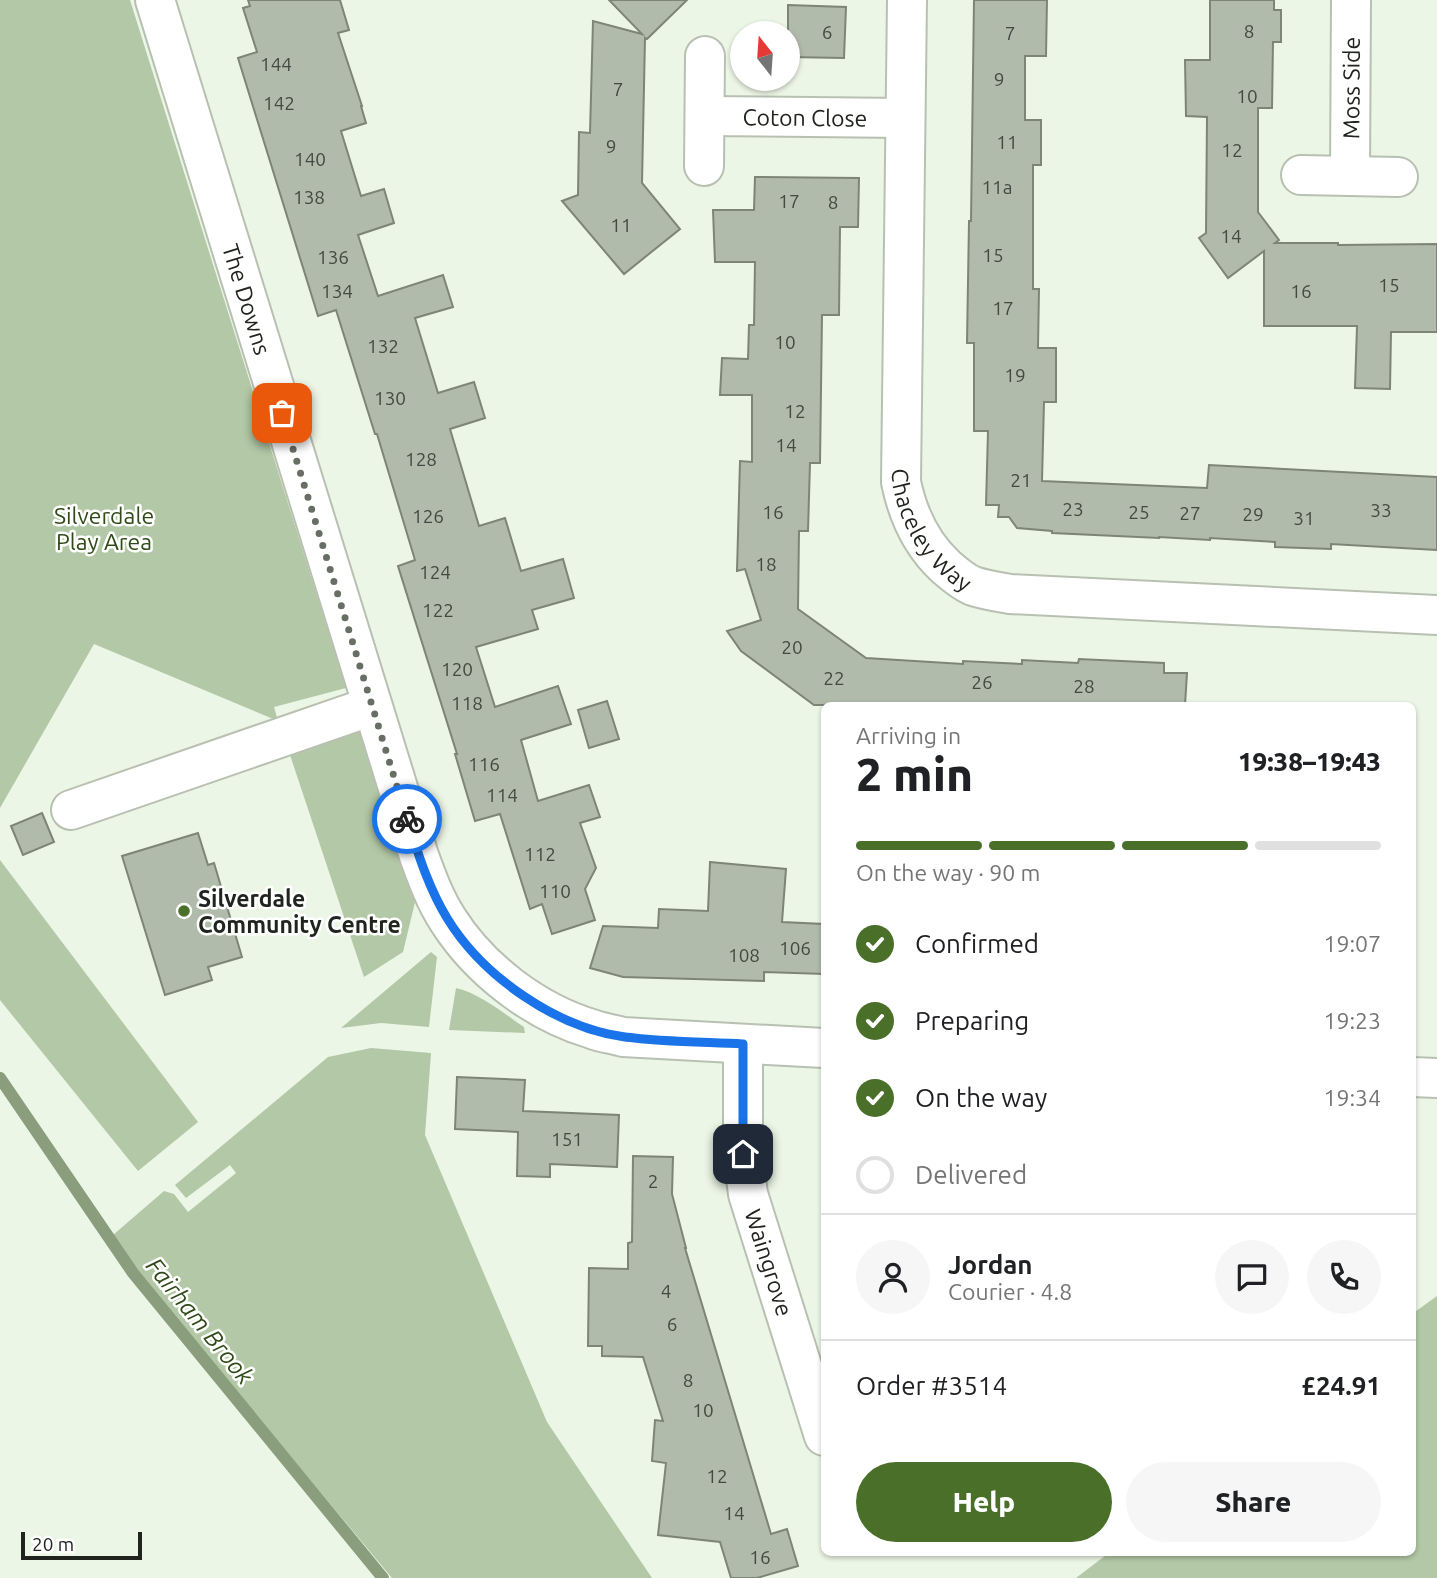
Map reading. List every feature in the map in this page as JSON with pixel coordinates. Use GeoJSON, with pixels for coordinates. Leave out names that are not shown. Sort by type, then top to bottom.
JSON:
{"type":"FeatureCollection","features":[{"type":"Feature","properties":{"kind":"street","name":"The Downs"},"geometry":{"type":"LineString","coordinates":[[155,0],[419,856],[433,892],[448,920],[471,950],[527,999],[562,1018],[591,1029],[623,1037],[821,1048]]}},
{"type":"Feature","properties":{"kind":"street","name":"Chaceley Way"},"geometry":{"type":"LineString","coordinates":[[906,0],[901,482],[906,505],[929,550],[957,577],[971,585],[1010,594],[1437,615]]}},
{"type":"Feature","properties":{"kind":"street","name":"Moss Side"},"geometry":{"type":"LineString","coordinates":[[1350,176],[1351,0]]}},
{"type":"Feature","properties":{"kind":"street"},"geometry":{"type":"LineString","coordinates":[[704,166],[705,56]]}},
{"type":"Feature","properties":{"kind":"street","name":"Coton Close"},"geometry":{"type":"LineString","coordinates":[[705,116],[905,118]]}},
{"type":"Feature","properties":{"kind":"street"},"geometry":{"type":"LineString","coordinates":[[1301,175],[1398,177]]}},
{"type":"Feature","properties":{"kind":"street"},"geometry":{"type":"LineString","coordinates":[[71,810],[372,706]]}},
{"type":"Feature","properties":{"kind":"street","name":"Waingrove"},"geometry":{"type":"LineString","coordinates":[[743,1044],[743,1154],[748,1194],[821,1426]]}},
{"type":"Feature","properties":{"kind":"street"},"geometry":{"type":"LineString","coordinates":[[1416,1076],[1437,1078]]}},
{"type":"Feature","properties":{"kind":"green space","name":"Silverdale Play Area"},"geometry":{"type":"Polygon","coordinates":[[[0,0],[130,0],[346,688],[274,707],[278,721],[94,644],[0,808],[0,0]]]}},
{"type":"Feature","properties":{"kind":"green space"},"geometry":{"type":"Polygon","coordinates":[[[361,730],[416,898],[403,952],[364,977],[290,755],[361,730]]]}},
{"type":"Feature","properties":{"kind":"green space"},"geometry":{"type":"Polygon","coordinates":[[[0,860],[198,1122],[138,1171],[0,1000],[0,860]]]}},
{"type":"Feature","properties":{"kind":"green space"},"geometry":{"type":"Polygon","coordinates":[[[431,952],[437,957],[429,1027],[381,1023],[341,1028],[431,952]]]}},
{"type":"Feature","properties":{"kind":"green space"},"geometry":{"type":"Polygon","coordinates":[[[456,988],[491,1004],[524,1027],[525,1033],[449,1030],[456,988]]]}},
{"type":"Feature","properties":{"kind":"green space"},"geometry":{"type":"Polygon","coordinates":[[[371,1048],[431,1053],[425,1135],[547,1422],[652,1578],[392,1578],[146,1283],[113,1235],[164,1191],[174,1194],[188,1212],[236,1173],[230,1165],[186,1198],[175,1185],[328,1057],[371,1048]]]}},
{"type":"Feature","properties":{"kind":"green space"},"geometry":{"type":"Polygon","coordinates":[[[1437,1296],[1437,1578],[1076,1578],[1105,1556],[1416,1556],[1416,1311],[1437,1296]]]}},
{"type":"Feature","properties":{"kind":"building"},"geometry":{"type":"Polygon","coordinates":[[[248,0],[340,0],[349,30],[338,33],[366,123],[341,131],[361,196],[384,189],[394,223],[358,235],[378,296],[443,275],[453,307],[415,318],[438,393],[474,382],[485,418],[450,429],[479,526],[505,518],[521,571],[563,559],[574,598],[532,610],[538,629],[476,647],[495,707],[558,686],[571,724],[521,740],[538,801],[589,785],[600,817],[580,823],[596,868],[585,889],[595,920],[552,934],[542,904],[530,909],[500,814],[475,821],[457,754],[398,566],[415,560],[377,434],[336,310],[318,316],[238,58],[257,52],[243,8],[250,6],[248,0]]]}},
{"type":"Feature","properties":{"kind":"building"},"geometry":{"type":"Polygon","coordinates":[[[609,0],[687,0],[645,38],[642,183],[680,229],[624,274],[562,201],[578,195],[579,132],[590,133],[593,21],[642,34],[609,0]]]}},
{"type":"Feature","properties":{"kind":"building"},"geometry":{"type":"Polygon","coordinates":[[[974,0],[1047,0],[1046,56],[1025,56],[1025,120],[1041,120],[1041,165],[1033,165],[1033,289],[1039,289],[1038,348],[1056,348],[1056,402],[1044,402],[1042,481],[1207,488],[1209,465],[1437,477],[1437,550],[1331,544],[1331,549],[1275,547],[1275,542],[1052,533],[1017,528],[1009,517],[998,517],[999,505],[986,505],[988,431],[974,431],[974,343],[967,343],[974,0]]]}},
{"type":"Feature","properties":{"kind":"building"},"geometry":{"type":"Polygon","coordinates":[[[1210,0],[1274,0],[1274,10],[1281,10],[1281,42],[1273,42],[1272,108],[1258,108],[1258,212],[1279,240],[1275,243],[1437,244],[1437,332],[1391,332],[1390,389],[1355,388],[1357,326],[1264,326],[1264,251],[1228,278],[1199,238],[1206,233],[1207,117],[1186,116],[1185,60],[1210,60],[1210,0]]]}},
{"type":"Feature","properties":{"kind":"building"},"geometry":{"type":"Polygon","coordinates":[[[788,5],[846,7],[844,58],[800,57],[800,21],[788,21],[788,5]]]}},
{"type":"Feature","properties":{"kind":"building"},"geometry":{"type":"Polygon","coordinates":[[[755,177],[859,178],[858,227],[840,227],[839,315],[822,315],[820,463],[810,463],[808,531],[799,531],[798,609],[866,658],[963,664],[963,661],[1022,664],[1022,660],[1078,663],[1079,659],[1164,663],[1164,673],[1187,673],[1185,702],[821,702],[821,705],[814,705],[741,651],[727,631],[761,620],[745,569],[737,571],[740,461],[752,462],[752,395],[720,395],[722,358],[748,359],[749,325],[754,325],[755,262],[715,262],[713,210],[754,210],[755,177]]]}},
{"type":"Feature","properties":{"kind":"building"},"geometry":{"type":"Polygon","coordinates":[[[607,701],[619,739],[589,748],[578,710],[607,701]]]}},
{"type":"Feature","properties":{"kind":"building"},"geometry":{"type":"Polygon","coordinates":[[[42,813],[54,842],[23,855],[11,826],[42,813]]]}},
{"type":"Feature","properties":{"kind":"building","name":"Silverdale Community Centre"},"geometry":{"type":"Polygon","coordinates":[[[198,833],[208,865],[214,863],[242,957],[208,967],[212,980],[165,995],[122,856],[198,833]]]}},
{"type":"Feature","properties":{"kind":"building"},"geometry":{"type":"Polygon","coordinates":[[[710,862],[786,869],[782,922],[821,924],[821,974],[764,972],[764,981],[623,977],[590,968],[603,926],[658,928],[659,909],[708,911],[710,862]]]}},
{"type":"Feature","properties":{"kind":"building"},"geometry":{"type":"Polygon","coordinates":[[[457,1077],[525,1080],[523,1111],[619,1115],[617,1167],[550,1164],[550,1177],[517,1176],[518,1132],[455,1129],[457,1077]]]}},
{"type":"Feature","properties":{"kind":"building"},"geometry":{"type":"Polygon","coordinates":[[[633,1156],[673,1157],[672,1194],[685,1248],[771,1534],[787,1529],[798,1566],[757,1578],[731,1578],[720,1542],[658,1535],[666,1463],[652,1461],[655,1420],[663,1421],[643,1357],[602,1356],[602,1346],[588,1346],[589,1268],[628,1269],[628,1243],[632,1242],[633,1156]]]}},
{"type":"Feature","properties":{"kind":"waterway","name":"Fairham Brook"},"geometry":{"type":"LineString","coordinates":[[0,1078],[133,1273],[383,1578]]}},
{"type":"Feature","properties":{"kind":"way so far"},"geometry":{"type":"LineString","coordinates":[[282,413],[407,819]]}},
{"type":"Feature","properties":{"kind":"place","name":"Silverdale Community Centre"},"geometry":{"type":"Point","coordinates":[184,911]}},
{"type":"Feature","properties":{"kind":"route"},"geometry":{"type":"LineString","coordinates":[[407,819],[433,892],[448,920],[471,950],[527,999],[562,1018],[623,1037],[743,1044],[743,1154]]}}]}
